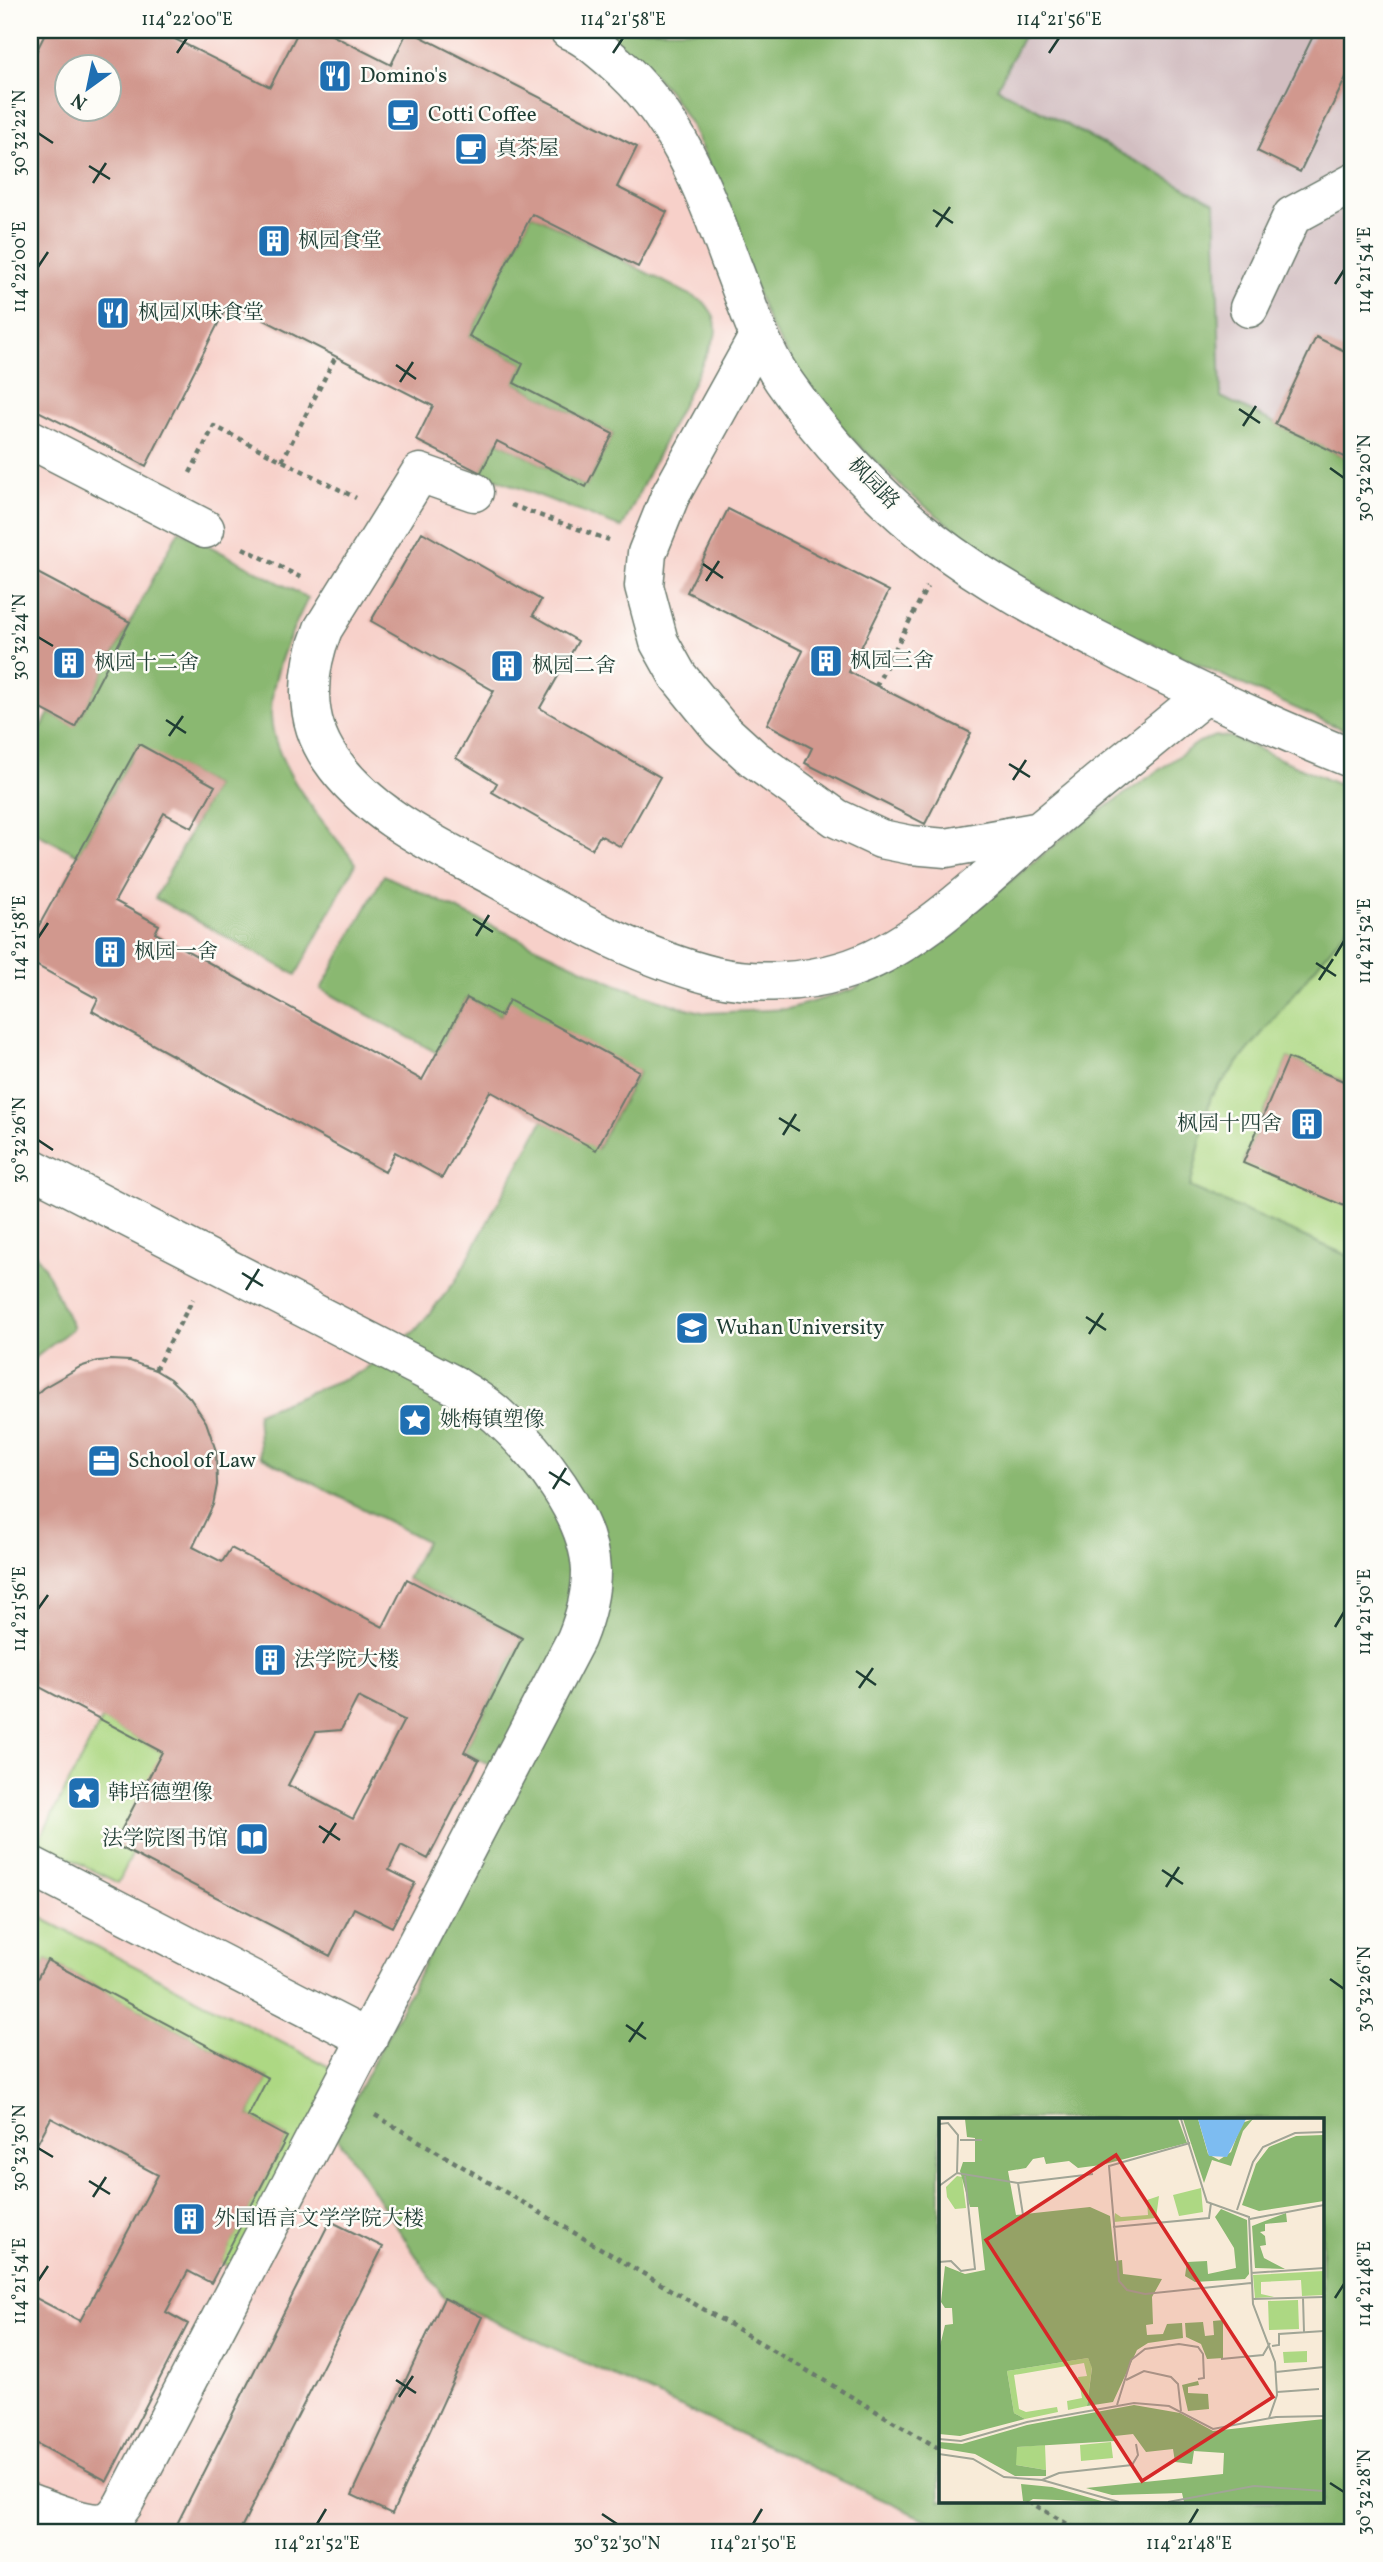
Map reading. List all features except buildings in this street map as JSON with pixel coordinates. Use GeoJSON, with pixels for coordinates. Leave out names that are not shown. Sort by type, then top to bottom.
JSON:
{"type":"FeatureCollection","features":[{"type":"Feature","properties":{"kind":"street","name":"枫园路"},"geometry":{"type":"LineString","coordinates":[[569,30],[601,50],[653,99],[674,130],[689,160],[758,337],[783,380],[824,431],[900,512],[946,550],[1066,624],[1205,695],[1353,759]]}},
{"type":"Feature","properties":{"kind":"street"},"geometry":{"type":"LineString","coordinates":[[1249,308],[1292,216],[1353,183]]}},
{"type":"Feature","properties":{"kind":"street"},"geometry":{"type":"LineString","coordinates":[[758,337],[670,496],[646,553],[644,586],[659,642],[678,676],[721,729],[754,759],[836,818],[881,839],[946,848],[1041,831]]}},
{"type":"Feature","properties":{"kind":"street"},"geometry":{"type":"LineString","coordinates":[[30,439],[205,529]]}},
{"type":"Feature","properties":{"kind":"street"},"geometry":{"type":"LineString","coordinates":[[474,492],[421,473],[323,629],[314,652],[310,690],[312,714],[318,735],[329,757],[350,783],[378,808],[441,848],[585,926],[666,961],[716,976],[762,981],[804,979],[843,971],[881,956],[923,928],[990,876],[1205,695]]}},
{"type":"Feature","properties":{"kind":"street"},"geometry":{"type":"LineString","coordinates":[[30,1167],[454,1384],[496,1415],[530,1447],[548,1470],[579,1525],[591,1569],[587,1613],[576,1639],[124,2505],[115,2516],[105,2522],[92,2522],[30,2503]]}},
{"type":"Feature","properties":{"kind":"street"},"geometry":{"type":"LineString","coordinates":[[30,1865],[368,2039]]}},
{"type":"Feature","properties":{"kind":"path"},"geometry":{"type":"LineString","coordinates":[[282,461],[335,356]]}},
{"type":"Feature","properties":{"kind":"path"},"geometry":{"type":"LineString","coordinates":[[171,511],[214,426],[393,517]]}},
{"type":"Feature","properties":{"kind":"path"},"geometry":{"type":"LineString","coordinates":[[474,492],[646,553]]}},
{"type":"Feature","properties":{"kind":"path"},"geometry":{"type":"LineString","coordinates":[[205,529],[342,598]]}},
{"type":"Feature","properties":{"kind":"path"},"geometry":{"type":"LineString","coordinates":[[876,686],[946,550]]}},
{"type":"Feature","properties":{"kind":"path"},"geometry":{"type":"LineString","coordinates":[[155,1370],[213,1262]]}},
{"type":"Feature","properties":{"kind":"path"},"geometry":{"type":"LineString","coordinates":[[338,2094],[939,2448]]}},
{"type":"Feature","properties":{"kind":"path"},"geometry":{"type":"LineString","coordinates":[[1030,2502],[1081,2532]]}},
{"type":"Feature","properties":{"kind":"shaded area","name":"Wuhan University"},"geometry":{"type":"Polygon","coordinates":[[[30,30],[1353,30],[1353,2532],[30,2532],[30,30]]]}},
{"type":"Feature","properties":{"kind":"shaded area"},"geometry":{"type":"Polygon","coordinates":[[[736,30],[1353,30],[1353,536],[736,30]]]}},
{"type":"Feature","properties":{"kind":"green space"},"geometry":{"type":"Polygon","coordinates":[[[602,30],[1026,30],[997,88],[1215,203],[1221,397],[1353,461],[1353,734],[1072,608],[981,550],[907,492],[841,428],[801,376],[769,324],[691,125],[669,91],[639,59],[602,30]]]}},
{"type":"Feature","properties":{"kind":"green space"},"geometry":{"type":"Polygon","coordinates":[[[532,214],[704,302],[714,318],[715,337],[622,528],[481,473],[497,441],[586,487],[613,434],[514,383],[523,364],[469,336],[532,214]]]}},
{"type":"Feature","properties":{"kind":"green space"},"geometry":{"type":"Polygon","coordinates":[[[179,530],[308,598],[283,655],[274,685],[271,716],[274,736],[291,775],[303,794],[356,863],[296,975],[155,898],[215,786],[138,745],[78,855],[30,830],[30,750],[49,713],[75,726],[179,530]]]}},
{"type":"Feature","properties":{"kind":"green space"},"geometry":{"type":"Polygon","coordinates":[[[1216,736],[1231,737],[1353,791],[1353,921],[1211,1096],[1190,1187],[1353,1258],[1353,2532],[953,2532],[444,2298],[336,2135],[519,1779],[464,1752],[522,1638],[407,1579],[426,1541],[260,1456],[257,1413],[361,1372],[416,1330],[455,1282],[543,1120],[597,1149],[639,1072],[509,1001],[501,1016],[467,998],[437,1053],[321,989],[384,875],[615,984],[674,1005],[706,1013],[788,1009],[852,990],[936,942],[1069,833],[1199,742],[1216,736]]]}},
{"type":"Feature","properties":{"kind":"green space"},"geometry":{"type":"Polygon","coordinates":[[[1353,921],[1353,1085],[1288,1058],[1243,1162],[1349,1207],[1353,1198],[1353,1258],[1190,1187],[1210,1096],[1353,921]]]}},
{"type":"Feature","properties":{"kind":"green space"},"geometry":{"type":"Polygon","coordinates":[[[30,1246],[43,1265],[73,1328],[30,1362],[30,1246]]]}},
{"type":"Feature","properties":{"kind":"green space"},"geometry":{"type":"Polygon","coordinates":[[[102,1719],[162,1752],[133,1853],[118,1883],[38,1842],[102,1719]]]}},
{"type":"Feature","properties":{"kind":"green space"},"geometry":{"type":"Polygon","coordinates":[[[30,1912],[339,2072],[234,2270],[221,2262],[287,2137],[248,2116],[268,2078],[47,1960],[30,1992],[30,1912]]]}},
{"type":"Feature","properties":{"kind":"place","name":"Domino's"},"geometry":{"type":"Point","coordinates":[335,76]}},
{"type":"Feature","properties":{"kind":"place","name":"Cotti Coffee"},"geometry":{"type":"Point","coordinates":[403,115]}},
{"type":"Feature","properties":{"kind":"place","name":"真茶屋"},"geometry":{"type":"Point","coordinates":[471,149]}},
{"type":"Feature","properties":{"kind":"place","name":"枫园食堂"},"geometry":{"type":"Point","coordinates":[274,241]}},
{"type":"Feature","properties":{"kind":"place","name":"枫园风味食堂"},"geometry":{"type":"Point","coordinates":[113,313]}},
{"type":"Feature","properties":{"kind":"place","name":"枫园三舍"},"geometry":{"type":"Point","coordinates":[826,661]}},
{"type":"Feature","properties":{"kind":"place","name":"枫园十二舍"},"geometry":{"type":"Point","coordinates":[69,663]}},
{"type":"Feature","properties":{"kind":"place","name":"枫园二舍"},"geometry":{"type":"Point","coordinates":[507,666]}},
{"type":"Feature","properties":{"kind":"place","name":"枫园一舍"},"geometry":{"type":"Point","coordinates":[110,952]}},
{"type":"Feature","properties":{"kind":"place","name":"枫园十四舍"},"geometry":{"type":"Point","coordinates":[1307,1124]}},
{"type":"Feature","properties":{"kind":"place","name":"Wuhan University"},"geometry":{"type":"Point","coordinates":[692,1328]}},
{"type":"Feature","properties":{"kind":"place","name":"姚梅镇塑像"},"geometry":{"type":"Point","coordinates":[415,1420]}},
{"type":"Feature","properties":{"kind":"place","name":"School of Law"},"geometry":{"type":"Point","coordinates":[104,1461]}},
{"type":"Feature","properties":{"kind":"place","name":"法学院大楼"},"geometry":{"type":"Point","coordinates":[270,1660]}},
{"type":"Feature","properties":{"kind":"place","name":"韩培德塑像"},"geometry":{"type":"Point","coordinates":[84,1793]}},
{"type":"Feature","properties":{"kind":"place","name":"法学院图书馆"},"geometry":{"type":"Point","coordinates":[252,1839]}},
{"type":"Feature","properties":{"kind":"place","name":"外国语言文学学院大楼"},"geometry":{"type":"Point","coordinates":[189,2219]}}]}
